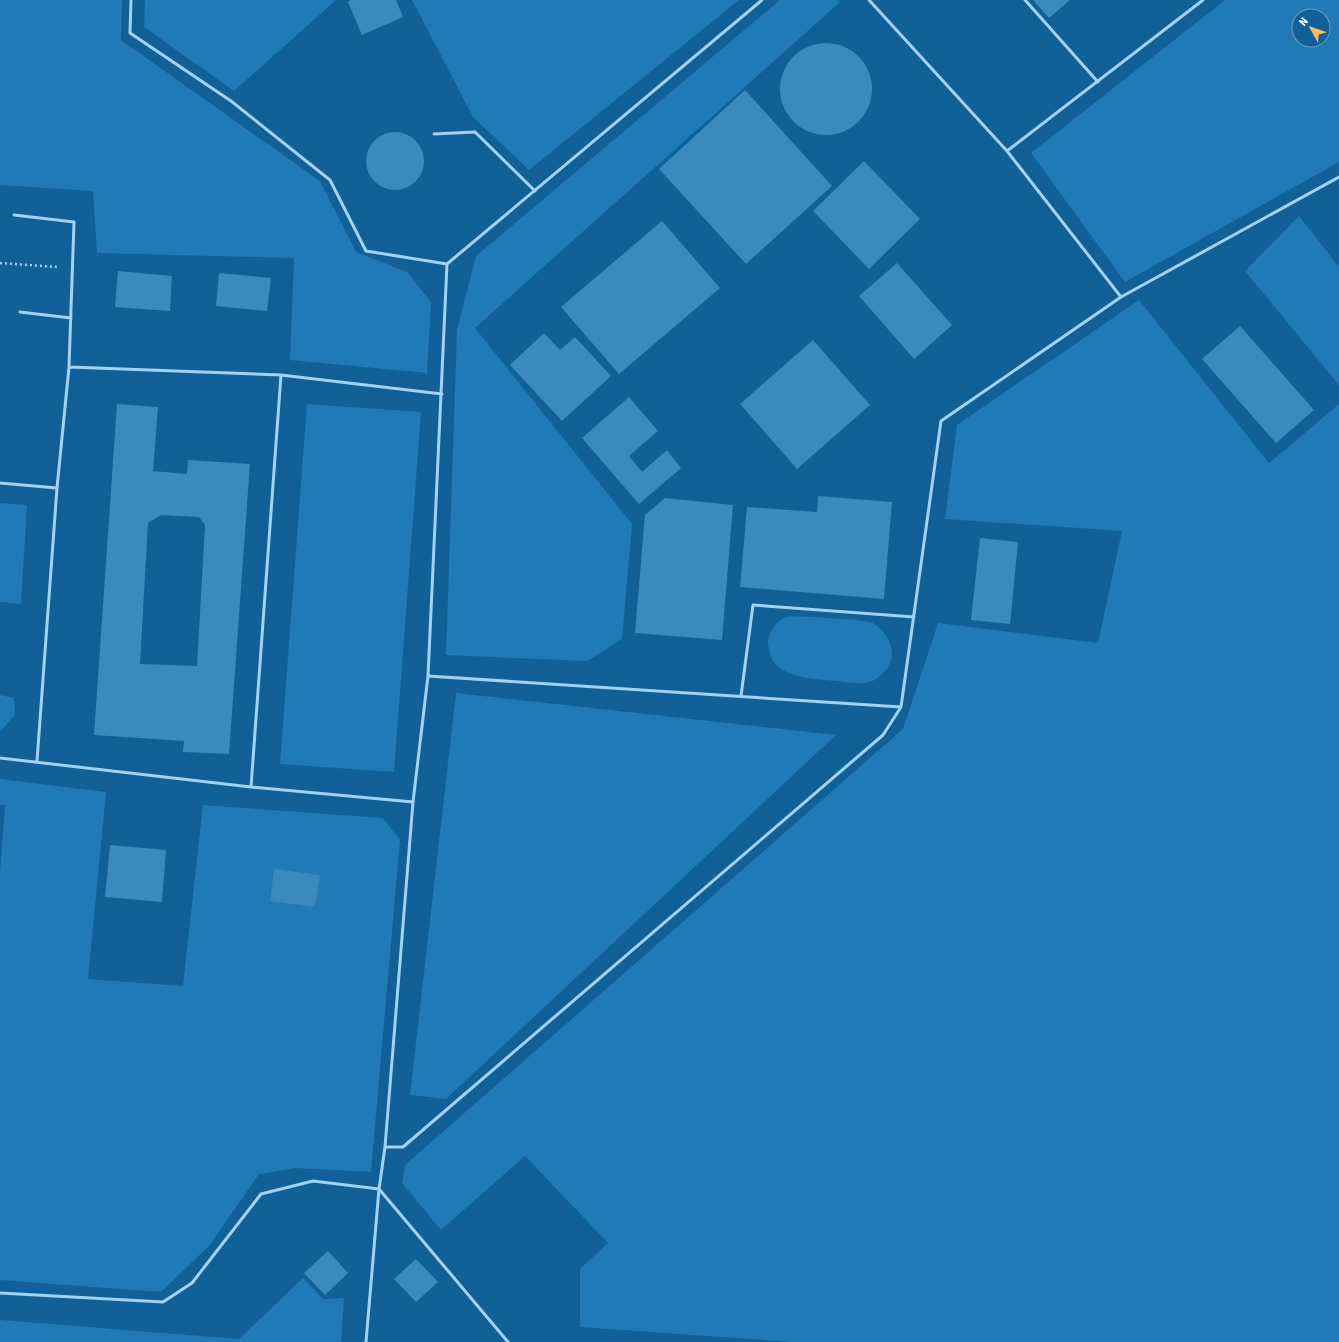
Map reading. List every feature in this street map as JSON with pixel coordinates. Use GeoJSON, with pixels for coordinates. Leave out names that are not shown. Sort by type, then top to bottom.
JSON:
{"type":"FeatureCollection","features":[{"type":"Feature","properties":{"kind":"lane"},"geometry":{"type":"LineString","coordinates":[[131,0],[130,33],[231,101],[330,180],[366,251],[447,264]]}},
{"type":"Feature","properties":{"kind":"lane"},"geometry":{"type":"LineString","coordinates":[[366,1342],[378,1188],[385,1147],[413,802],[428,676],[447,264],[762,0]]}},
{"type":"Feature","properties":{"kind":"lane"},"geometry":{"type":"LineString","coordinates":[[869,0],[1007,151],[1121,297]]}},
{"type":"Feature","properties":{"kind":"lane"},"geometry":{"type":"LineString","coordinates":[[1025,0],[1098,82]]}},
{"type":"Feature","properties":{"kind":"lane"},"geometry":{"type":"LineString","coordinates":[[1007,151],[1204,0]]}},
{"type":"Feature","properties":{"kind":"lane"},"geometry":{"type":"LineString","coordinates":[[434,134],[476,132],[535,191]]}},
{"type":"Feature","properties":{"kind":"lane"},"geometry":{"type":"LineString","coordinates":[[385,1147],[403,1147],[883,735],[901,707],[941,421],[1121,297],[1339,177]]}},
{"type":"Feature","properties":{"kind":"lane"},"geometry":{"type":"LineString","coordinates":[[14,214],[74,222],[69,367],[57,488],[37,761]]}},
{"type":"Feature","properties":{"kind":"lane"},"geometry":{"type":"LineString","coordinates":[[20,312],[71,318]]}},
{"type":"Feature","properties":{"kind":"lane"},"geometry":{"type":"LineString","coordinates":[[69,367],[281,375],[442,394]]}},
{"type":"Feature","properties":{"kind":"lane"},"geometry":{"type":"LineString","coordinates":[[251,787],[281,375]]}},
{"type":"Feature","properties":{"kind":"lane"},"geometry":{"type":"LineString","coordinates":[[0,483],[57,488]]}},
{"type":"Feature","properties":{"kind":"lane"},"geometry":{"type":"LineString","coordinates":[[741,696],[753,605],[914,617]]}},
{"type":"Feature","properties":{"kind":"lane"},"geometry":{"type":"LineString","coordinates":[[428,676],[901,707]]}},
{"type":"Feature","properties":{"kind":"lane"},"geometry":{"type":"LineString","coordinates":[[0,758],[37,761],[251,787],[413,802]]}},
{"type":"Feature","properties":{"kind":"lane"},"geometry":{"type":"LineString","coordinates":[[0,1293],[163,1302],[192,1283],[261,1194],[313,1181],[378,1188],[508,1342]]}},
{"type":"Feature","properties":{"kind":"path"},"geometry":{"type":"LineString","coordinates":[[0,263],[73,268]]}},
{"type":"Feature","properties":{"kind":"shaded area"},"geometry":{"type":"Polygon","coordinates":[[[0,0],[122,0],[121,40],[320,181],[356,252],[407,272],[431,302],[427,373],[290,360],[294,258],[97,253],[93,191],[0,185],[0,0]]]}},
{"type":"Feature","properties":{"kind":"shaded area"},"geometry":{"type":"Polygon","coordinates":[[[145,0],[336,0],[234,91],[144,27],[145,0]]]}},
{"type":"Feature","properties":{"kind":"shaded area"},"geometry":{"type":"Polygon","coordinates":[[[412,0],[739,0],[529,170],[473,117],[412,0]]]}},
{"type":"Feature","properties":{"kind":"shaded area"},"geometry":{"type":"Polygon","coordinates":[[[780,0],[838,0],[840,2],[475,328],[632,524],[622,639],[587,661],[446,655],[457,330],[476,256],[780,0]]]}},
{"type":"Feature","properties":{"kind":"shaded area"},"geometry":{"type":"Polygon","coordinates":[[[1225,0],[1339,0],[1339,162],[1125,282],[1031,153],[1225,0]]]}},
{"type":"Feature","properties":{"kind":"shaded area"},"geometry":{"type":"Polygon","coordinates":[[[1299,216],[1339,267],[1339,385],[1245,271],[1299,216]]]}},
{"type":"Feature","properties":{"kind":"shaded area"},"geometry":{"type":"Polygon","coordinates":[[[1139,300],[1269,463],[1339,404],[1339,1342],[791,1342],[580,1327],[580,1269],[608,1243],[525,1156],[441,1230],[402,1183],[405,1165],[903,729],[938,623],[1098,643],[1122,531],[945,519],[957,425],[1139,300]]]}},
{"type":"Feature","properties":{"kind":"shaded area"},"geometry":{"type":"Polygon","coordinates":[[[307,404],[421,412],[394,772],[280,764],[307,404]]]}},
{"type":"Feature","properties":{"kind":"shaded area"},"geometry":{"type":"Polygon","coordinates":[[[0,503],[27,505],[21,604],[0,602],[0,503]]]}},
{"type":"Feature","properties":{"kind":"shaded area"},"geometry":{"type":"Polygon","coordinates":[[[791,616],[848,619],[873,623],[884,633],[891,645],[892,652],[889,665],[876,679],[864,683],[812,679],[788,673],[779,667],[772,659],[768,638],[772,629],[779,621],[791,616]]]}},
{"type":"Feature","properties":{"kind":"shaded area"},"geometry":{"type":"Polygon","coordinates":[[[456,693],[836,735],[446,1099],[410,1095],[456,693]]]}},
{"type":"Feature","properties":{"kind":"shaded area"},"geometry":{"type":"Polygon","coordinates":[[[0,695],[14,698],[15,715],[0,732],[0,695]]]}},
{"type":"Feature","properties":{"kind":"shaded area"},"geometry":{"type":"Polygon","coordinates":[[[0,779],[106,792],[88,979],[183,986],[203,805],[383,818],[400,840],[371,1172],[295,1168],[259,1174],[210,1245],[161,1292],[0,1280],[0,872],[5,805],[0,805],[0,779]]]}},
{"type":"Feature","properties":{"kind":"shaded area"},"geometry":{"type":"Polygon","coordinates":[[[303,1278],[323,1299],[344,1298],[341,1342],[0,1342],[0,1320],[239,1339],[303,1278]]]}},
{"type":"Feature","properties":{"kind":"building"},"geometry":{"type":"Polygon","coordinates":[[[351,0],[396,0],[403,17],[362,35],[348,2],[351,0]]]}},
{"type":"Feature","properties":{"kind":"building"},"geometry":{"type":"Polygon","coordinates":[[[1033,0],[1070,0],[1049,18],[1033,0]]]}},
{"type":"Feature","properties":{"kind":"building"},"geometry":{"type":"Polygon","coordinates":[[[826,43],[844,47],[858,57],[868,71],[872,89],[868,107],[858,121],[844,131],[826,135],[808,131],[794,121],[784,107],[780,89],[784,71],[794,57],[808,47],[826,43]]]}},
{"type":"Feature","properties":{"kind":"building"},"geometry":{"type":"Polygon","coordinates":[[[745,90],[832,186],[746,264],[659,169],[745,90]]]}},
{"type":"Feature","properties":{"kind":"building"},"geometry":{"type":"Polygon","coordinates":[[[395,132],[411,137],[419,145],[424,161],[419,177],[411,185],[395,190],[379,185],[371,177],[366,161],[371,145],[379,137],[395,132]]]}},
{"type":"Feature","properties":{"kind":"building"},"geometry":{"type":"Polygon","coordinates":[[[864,161],[920,219],[869,269],[813,211],[864,161]]]}},
{"type":"Feature","properties":{"kind":"building"},"geometry":{"type":"Polygon","coordinates":[[[662,221],[720,288],[619,374],[561,307],[662,221]]]}},
{"type":"Feature","properties":{"kind":"building"},"geometry":{"type":"Polygon","coordinates":[[[897,263],[952,325],[914,359],[859,296],[897,263]]]}},
{"type":"Feature","properties":{"kind":"building"},"geometry":{"type":"Polygon","coordinates":[[[118,271],[172,276],[170,311],[115,307],[118,271]]]}},
{"type":"Feature","properties":{"kind":"building"},"geometry":{"type":"Polygon","coordinates":[[[219,273],[271,278],[267,311],[216,306],[219,273]]]}},
{"type":"Feature","properties":{"kind":"building"},"geometry":{"type":"Polygon","coordinates":[[[1240,326],[1314,410],[1276,443],[1202,359],[1240,326]]]}},
{"type":"Feature","properties":{"kind":"building"},"geometry":{"type":"Polygon","coordinates":[[[544,333],[560,350],[575,337],[611,376],[562,421],[510,365],[544,333]]]}},
{"type":"Feature","properties":{"kind":"building"},"geometry":{"type":"Polygon","coordinates":[[[813,340],[870,405],[797,469],[740,404],[813,340]]]}},
{"type":"Feature","properties":{"kind":"building"},"geometry":{"type":"Polygon","coordinates":[[[629,397],[658,431],[629,456],[642,472],[667,450],[681,468],[639,504],[582,438],[629,397]]]}},
{"type":"Feature","properties":{"kind":"building"},"geometry":{"type":"Polygon","coordinates":[[[117,404],[158,407],[153,471],[187,474],[188,460],[250,464],[229,754],[183,752],[184,741],[94,735],[117,404]],[[161,515],[148,523],[140,664],[197,666],[205,525],[199,517],[161,515]]]}},
{"type":"Feature","properties":{"kind":"building"},"geometry":{"type":"Polygon","coordinates":[[[818,496],[892,502],[884,599],[740,587],[747,507],[817,512],[818,496]]]}},
{"type":"Feature","properties":{"kind":"building"},"geometry":{"type":"Polygon","coordinates":[[[665,498],[733,505],[722,640],[635,633],[645,515],[665,498]]]}},
{"type":"Feature","properties":{"kind":"building"},"geometry":{"type":"Polygon","coordinates":[[[980,538],[1018,542],[1010,624],[971,620],[980,538]]]}},
{"type":"Feature","properties":{"kind":"building"},"geometry":{"type":"Polygon","coordinates":[[[110,845],[166,850],[162,902],[105,897],[110,845]]]}},
{"type":"Feature","properties":{"kind":"building"},"geometry":{"type":"Polygon","coordinates":[[[274,869],[320,875],[315,907],[270,901],[274,869]]]}},
{"type":"Feature","properties":{"kind":"building"},"geometry":{"type":"Polygon","coordinates":[[[328,1251],[348,1273],[325,1295],[304,1273],[328,1251]]]}},
{"type":"Feature","properties":{"kind":"building"},"geometry":{"type":"Polygon","coordinates":[[[416,1259],[438,1282],[416,1302],[394,1279],[416,1259]]]}}]}
